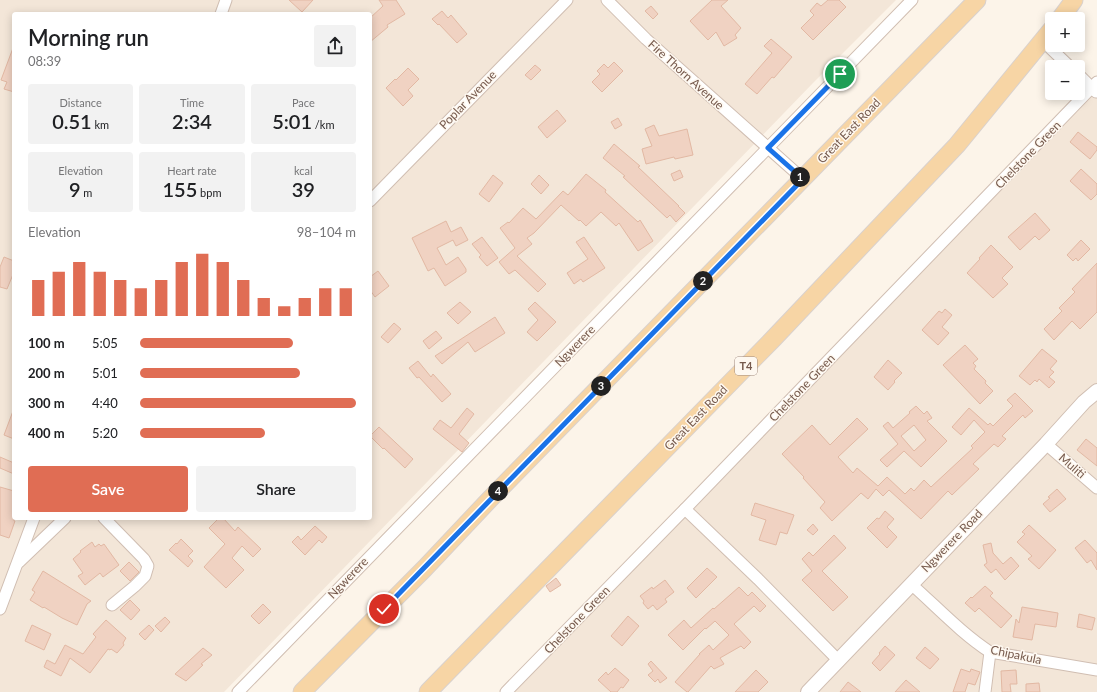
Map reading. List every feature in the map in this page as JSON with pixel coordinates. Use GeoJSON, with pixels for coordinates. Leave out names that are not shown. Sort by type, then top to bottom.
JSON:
{"type":"FeatureCollection","features":[{"type":"Feature","properties":{"kind":"main road","name":"Great East Road"},"geometry":{"type":"LineString","coordinates":[[302,692],[977,0]]}},
{"type":"Feature","properties":{"kind":"main road"},"geometry":{"type":"LineString","coordinates":[[1065,12],[1074,0]]}},
{"type":"Feature","properties":{"kind":"main road","name":"Great East Road"},"geometry":{"type":"LineString","coordinates":[[428,692],[774,338],[957,145],[1045,39]]}},
{"type":"Feature","properties":{"kind":"street"},"geometry":{"type":"LineString","coordinates":[[222,12],[226,0]]}},
{"type":"Feature","properties":{"kind":"street","name":"Poplar Avenue"},"geometry":{"type":"LineString","coordinates":[[372,199],[567,0]]}},
{"type":"Feature","properties":{"kind":"street","name":"Fire Thorn Avenue"},"geometry":{"type":"LineString","coordinates":[[607,0],[646,39],[803,179]]}},
{"type":"Feature","properties":{"kind":"street","name":"Ngwerere"},"geometry":{"type":"LineString","coordinates":[[238,692],[912,0]]}},
{"type":"Feature","properties":{"kind":"street"},"geometry":{"type":"LineString","coordinates":[[1085,80],[1095,88]]}},
{"type":"Feature","properties":{"kind":"street","name":"Chelstone Green"},"geometry":{"type":"LineString","coordinates":[[506,692],[1095,88]]}},
{"type":"Feature","properties":{"kind":"street","name":"Ngwerere Road"},"geometry":{"type":"LineString","coordinates":[[808,692],[1046,444],[1084,402],[1097,391]]}},
{"type":"Feature","properties":{"kind":"street","name":"Muliti"},"geometry":{"type":"LineString","coordinates":[[1046,444],[1097,488]]}},
{"type":"Feature","properties":{"kind":"street"},"geometry":{"type":"LineString","coordinates":[[685,509],[758,579],[839,661]]}},
{"type":"Feature","properties":{"kind":"street"},"geometry":{"type":"LineString","coordinates":[[0,609],[33,520]]}},
{"type":"Feature","properties":{"kind":"street"},"geometry":{"type":"LineString","coordinates":[[17,564],[63,520]]}},
{"type":"Feature","properties":{"kind":"street"},"geometry":{"type":"LineString","coordinates":[[106,520],[144,559],[148,566],[145,576],[112,605]]}},
{"type":"Feature","properties":{"kind":"street","name":"Chipakula"},"geometry":{"type":"LineString","coordinates":[[911,584],[961,630],[990,652],[1097,670]]}},
{"type":"Feature","properties":{"kind":"street"},"geometry":{"type":"LineString","coordinates":[[984,692],[990,652]]}},
{"type":"Feature","properties":{"kind":"shaded area"},"geometry":{"type":"Polygon","coordinates":[[[0,0],[896,0],[813,83],[224,692],[0,692],[0,0]]]}},
{"type":"Feature","properties":{"kind":"shaded area"},"geometry":{"type":"Polygon","coordinates":[[[1097,82],[1097,692],[504,692],[1080,100],[1085,100],[1085,94],[1097,82]]]}},
{"type":"Feature","properties":{"kind":"building"},"geometry":{"type":"Polygon","coordinates":[[[289,0],[313,0],[302,12],[289,0]]]}},
{"type":"Feature","properties":{"kind":"building"},"geometry":{"type":"Polygon","coordinates":[[[379,0],[396,0],[405,14],[387,25],[388,27],[372,40],[372,16],[383,6],[379,0]]]}},
{"type":"Feature","properties":{"kind":"building"},"geometry":{"type":"Polygon","coordinates":[[[712,0],[728,0],[721,6],[741,28],[735,35],[737,38],[724,46],[716,32],[708,40],[690,21],[712,0]]]}},
{"type":"Feature","properties":{"kind":"building"},"geometry":{"type":"Polygon","coordinates":[[[828,0],[839,0],[846,7],[813,40],[801,28],[814,15],[810,11],[817,3],[821,6],[828,0]]]}},
{"type":"Feature","properties":{"kind":"building"},"geometry":{"type":"Polygon","coordinates":[[[651,6],[658,14],[653,19],[645,11],[651,6]]]}},
{"type":"Feature","properties":{"kind":"building"},"geometry":{"type":"Polygon","coordinates":[[[442,11],[448,18],[451,15],[467,34],[457,43],[439,24],[438,25],[432,19],[442,11]]]}},
{"type":"Feature","properties":{"kind":"building"},"geometry":{"type":"Polygon","coordinates":[[[771,39],[792,57],[774,78],[772,77],[757,94],[745,84],[772,53],[764,46],[771,39]]]}},
{"type":"Feature","properties":{"kind":"building"},"geometry":{"type":"Polygon","coordinates":[[[12,51],[12,91],[4,89],[7,82],[1,80],[12,51]]]}},
{"type":"Feature","properties":{"kind":"building"},"geometry":{"type":"Polygon","coordinates":[[[614,62],[623,71],[602,92],[592,82],[600,74],[597,71],[604,64],[608,68],[614,62]]]}},
{"type":"Feature","properties":{"kind":"building"},"geometry":{"type":"Polygon","coordinates":[[[535,65],[541,70],[531,80],[525,75],[535,65]]]}},
{"type":"Feature","properties":{"kind":"building"},"geometry":{"type":"Polygon","coordinates":[[[408,68],[419,79],[408,90],[413,96],[403,106],[386,88],[408,68]]]}},
{"type":"Feature","properties":{"kind":"building"},"geometry":{"type":"Polygon","coordinates":[[[557,110],[566,121],[547,138],[538,127],[557,110]]]}},
{"type":"Feature","properties":{"kind":"building"},"geometry":{"type":"Polygon","coordinates":[[[618,118],[622,125],[615,129],[611,122],[618,118]]]}},
{"type":"Feature","properties":{"kind":"building"},"geometry":{"type":"Polygon","coordinates":[[[654,125],[659,136],[687,129],[693,155],[675,159],[674,157],[646,164],[642,149],[652,146],[645,129],[654,125]]]}},
{"type":"Feature","properties":{"kind":"building"},"geometry":{"type":"Polygon","coordinates":[[[1078,132],[1097,147],[1097,150],[1090,159],[1070,142],[1078,132]]]}},
{"type":"Feature","properties":{"kind":"building"},"geometry":{"type":"Polygon","coordinates":[[[614,144],[640,166],[638,167],[685,213],[676,222],[670,215],[667,218],[623,177],[625,176],[603,158],[614,144]]]}},
{"type":"Feature","properties":{"kind":"building"},"geometry":{"type":"Polygon","coordinates":[[[1081,169],[1097,184],[1097,194],[1091,200],[1070,181],[1081,169]]]}},
{"type":"Feature","properties":{"kind":"building"},"geometry":{"type":"Polygon","coordinates":[[[680,170],[683,177],[674,181],[671,174],[680,170]]]}},
{"type":"Feature","properties":{"kind":"building"},"geometry":{"type":"Polygon","coordinates":[[[586,174],[606,190],[605,192],[638,222],[640,220],[653,241],[638,251],[619,223],[616,226],[601,212],[586,226],[561,205],[534,233],[527,238],[532,244],[517,256],[546,284],[538,292],[515,270],[509,274],[499,262],[515,248],[500,228],[508,222],[509,223],[523,208],[536,219],[563,191],[568,195],[586,174]]]}},
{"type":"Feature","properties":{"kind":"building"},"geometry":{"type":"Polygon","coordinates":[[[493,175],[503,183],[489,202],[479,194],[493,175]]]}},
{"type":"Feature","properties":{"kind":"building"},"geometry":{"type":"Polygon","coordinates":[[[539,175],[549,185],[541,194],[531,184],[539,175]]]}},
{"type":"Feature","properties":{"kind":"building"},"geometry":{"type":"Polygon","coordinates":[[[1035,213],[1050,230],[1039,240],[1035,236],[1020,250],[1008,237],[1035,213]]]}},
{"type":"Feature","properties":{"kind":"building"},"geometry":{"type":"Polygon","coordinates":[[[446,221],[451,232],[461,227],[468,240],[456,246],[453,240],[437,248],[446,265],[458,257],[466,269],[466,272],[445,286],[434,268],[428,271],[412,238],[446,221]]]}},
{"type":"Feature","properties":{"kind":"building"},"geometry":{"type":"Polygon","coordinates":[[[482,237],[498,258],[487,266],[479,257],[481,255],[472,244],[482,237]]]}},
{"type":"Feature","properties":{"kind":"building"},"geometry":{"type":"Polygon","coordinates":[[[584,237],[605,268],[583,282],[581,279],[574,284],[567,273],[588,259],[576,242],[584,237]]]}},
{"type":"Feature","properties":{"kind":"building"},"geometry":{"type":"Polygon","coordinates":[[[1081,240],[1090,249],[1078,261],[1076,258],[1073,261],[1067,255],[1081,240]]]}},
{"type":"Feature","properties":{"kind":"building"},"geometry":{"type":"Polygon","coordinates":[[[991,245],[1013,267],[1002,278],[1008,284],[993,298],[967,273],[991,245]]]}},
{"type":"Feature","properties":{"kind":"building"},"geometry":{"type":"Polygon","coordinates":[[[4,257],[12,260],[12,277],[7,289],[0,287],[0,267],[4,257]]]}},
{"type":"Feature","properties":{"kind":"building"},"geometry":{"type":"Polygon","coordinates":[[[1097,263],[1097,312],[1080,329],[1072,321],[1054,340],[1044,329],[1062,311],[1059,308],[1075,292],[1072,289],[1097,263]]]}},
{"type":"Feature","properties":{"kind":"building"},"geometry":{"type":"Polygon","coordinates":[[[378,271],[389,286],[375,297],[372,293],[372,276],[378,271]]]}},
{"type":"Feature","properties":{"kind":"building"},"geometry":{"type":"Polygon","coordinates":[[[460,302],[471,312],[458,324],[447,313],[460,302]]]}},
{"type":"Feature","properties":{"kind":"building"},"geometry":{"type":"Polygon","coordinates":[[[535,302],[556,322],[537,341],[527,332],[538,320],[528,309],[535,302]]]}},
{"type":"Feature","properties":{"kind":"building"},"geometry":{"type":"Polygon","coordinates":[[[945,309],[952,315],[942,327],[949,333],[938,345],[922,330],[939,311],[942,313],[945,309]]]}},
{"type":"Feature","properties":{"kind":"building"},"geometry":{"type":"Polygon","coordinates":[[[495,317],[505,333],[475,352],[468,342],[442,364],[435,356],[495,317]]]}},
{"type":"Feature","properties":{"kind":"building"},"geometry":{"type":"Polygon","coordinates":[[[394,323],[401,329],[388,343],[381,337],[394,323]]]}},
{"type":"Feature","properties":{"kind":"building"},"geometry":{"type":"Polygon","coordinates":[[[436,331],[442,338],[429,349],[423,341],[436,331]]]}},
{"type":"Feature","properties":{"kind":"building"},"geometry":{"type":"Polygon","coordinates":[[[965,345],[978,359],[973,363],[976,366],[974,369],[986,381],[985,383],[993,391],[980,404],[943,365],[965,345]]]}},
{"type":"Feature","properties":{"kind":"building"},"geometry":{"type":"Polygon","coordinates":[[[1042,349],[1057,361],[1050,369],[1054,372],[1049,377],[1055,382],[1049,388],[1039,379],[1037,382],[1035,380],[1030,385],[1019,376],[1042,349]]]}},
{"type":"Feature","properties":{"kind":"building"},"geometry":{"type":"Polygon","coordinates":[[[888,360],[902,373],[888,390],[874,377],[888,360]]]}},
{"type":"Feature","properties":{"kind":"building"},"geometry":{"type":"Polygon","coordinates":[[[418,361],[431,377],[433,374],[451,394],[442,402],[419,377],[417,378],[409,368],[418,361]]]}},
{"type":"Feature","properties":{"kind":"building"},"geometry":{"type":"Polygon","coordinates":[[[1015,393],[1033,411],[1025,418],[1023,415],[1002,436],[1006,439],[998,447],[994,444],[973,464],[979,469],[952,495],[948,491],[921,519],[889,490],[883,496],[876,489],[868,499],[861,493],[832,521],[820,508],[825,502],[782,454],[812,425],[830,445],[857,418],[868,429],[838,457],[853,473],[857,468],[878,486],[887,477],[905,494],[911,488],[914,491],[924,480],[931,487],[973,448],[971,446],[985,432],[974,420],[961,435],[952,427],[969,408],[988,425],[990,423],[993,426],[1013,406],[1007,400],[1015,393]]]}},
{"type":"Feature","properties":{"kind":"building"},"geometry":{"type":"Polygon","coordinates":[[[916,406],[924,414],[927,411],[932,418],[927,421],[947,441],[921,467],[904,451],[887,467],[880,460],[898,444],[883,426],[888,422],[893,428],[910,413],[909,412],[916,406]],[[914,425],[901,436],[914,451],[926,440],[914,425]]]}},
{"type":"Feature","properties":{"kind":"building"},"geometry":{"type":"Polygon","coordinates":[[[467,408],[474,414],[459,434],[469,443],[462,452],[433,429],[440,420],[451,428],[467,408]]]}},
{"type":"Feature","properties":{"kind":"building"},"geometry":{"type":"Polygon","coordinates":[[[12,414],[12,438],[4,435],[12,414]]]}},
{"type":"Feature","properties":{"kind":"building"},"geometry":{"type":"Polygon","coordinates":[[[379,427],[413,459],[405,468],[372,438],[372,434],[379,427]]]}},
{"type":"Feature","properties":{"kind":"building"},"geometry":{"type":"Polygon","coordinates":[[[1086,439],[1097,448],[1097,466],[1077,450],[1086,439]]]}},
{"type":"Feature","properties":{"kind":"building"},"geometry":{"type":"Polygon","coordinates":[[[0,457],[12,462],[12,473],[0,468],[0,457]]]}},
{"type":"Feature","properties":{"kind":"building"},"geometry":{"type":"Polygon","coordinates":[[[0,487],[12,490],[12,520],[15,521],[9,538],[0,535],[0,487]]]}},
{"type":"Feature","properties":{"kind":"building"},"geometry":{"type":"Polygon","coordinates":[[[1057,489],[1066,499],[1050,512],[1043,504],[1057,489]]]}},
{"type":"Feature","properties":{"kind":"building"},"geometry":{"type":"Polygon","coordinates":[[[755,503],[794,515],[787,534],[780,532],[776,545],[759,540],[766,520],[751,515],[755,503]]]}},
{"type":"Feature","properties":{"kind":"building"},"geometry":{"type":"Polygon","coordinates":[[[885,511],[894,519],[887,527],[897,537],[887,548],[867,528],[877,518],[879,519],[885,511]]]}},
{"type":"Feature","properties":{"kind":"building"},"geometry":{"type":"Polygon","coordinates":[[[217,520],[225,520],[235,531],[238,527],[261,549],[253,557],[242,546],[232,558],[244,570],[226,588],[204,567],[225,544],[209,528],[217,520]]]}},
{"type":"Feature","properties":{"kind":"building"},"geometry":{"type":"Polygon","coordinates":[[[813,524],[818,530],[813,535],[807,530],[813,524]]]}},
{"type":"Feature","properties":{"kind":"building"},"geometry":{"type":"Polygon","coordinates":[[[1029,525],[1056,550],[1039,569],[1028,559],[1032,556],[1017,542],[1025,534],[1022,532],[1029,525]]]}},
{"type":"Feature","properties":{"kind":"building"},"geometry":{"type":"Polygon","coordinates":[[[315,526],[327,537],[322,543],[319,540],[305,555],[292,542],[298,536],[301,540],[315,526]]]}},
{"type":"Feature","properties":{"kind":"building"},"geometry":{"type":"Polygon","coordinates":[[[834,535],[846,548],[822,571],[848,597],[833,611],[802,580],[812,571],[802,559],[809,552],[813,556],[834,535]]]}},
{"type":"Feature","properties":{"kind":"building"},"geometry":{"type":"Polygon","coordinates":[[[181,539],[193,551],[188,556],[193,561],[188,567],[169,550],[181,539]]]}},
{"type":"Feature","properties":{"kind":"building"},"geometry":{"type":"Polygon","coordinates":[[[1085,540],[1097,553],[1097,570],[1091,560],[1087,563],[1075,548],[1085,540]]]}},
{"type":"Feature","properties":{"kind":"building"},"geometry":{"type":"Polygon","coordinates":[[[92,542],[95,547],[99,544],[101,546],[104,544],[119,565],[103,577],[100,573],[85,585],[78,576],[83,573],[73,559],[81,552],[80,551],[92,542]]]}},
{"type":"Feature","properties":{"kind":"building"},"geometry":{"type":"Polygon","coordinates":[[[991,543],[993,553],[1003,564],[1011,557],[1019,566],[1005,580],[996,569],[991,573],[984,565],[987,563],[983,545],[991,543]]]}},
{"type":"Feature","properties":{"kind":"building"},"geometry":{"type":"Polygon","coordinates":[[[129,562],[139,572],[130,581],[120,571],[129,562]]]}},
{"type":"Feature","properties":{"kind":"building"},"geometry":{"type":"Polygon","coordinates":[[[707,568],[717,577],[696,598],[687,588],[707,568]]]}},
{"type":"Feature","properties":{"kind":"building"},"geometry":{"type":"Polygon","coordinates":[[[43,571],[91,601],[87,604],[77,625],[30,600],[35,592],[32,590],[43,571]]]}},
{"type":"Feature","properties":{"kind":"building"},"geometry":{"type":"Polygon","coordinates":[[[556,578],[561,585],[550,592],[546,586],[556,578]]]}},
{"type":"Feature","properties":{"kind":"building"},"geometry":{"type":"Polygon","coordinates":[[[665,580],[674,592],[665,599],[667,602],[657,610],[653,605],[648,609],[640,596],[665,580]]]}},
{"type":"Feature","properties":{"kind":"building"},"geometry":{"type":"Polygon","coordinates":[[[985,586],[993,593],[990,596],[1012,616],[1001,628],[979,608],[975,612],[965,603],[985,586]]]}},
{"type":"Feature","properties":{"kind":"building"},"geometry":{"type":"Polygon","coordinates":[[[739,587],[748,596],[752,592],[766,606],[760,612],[754,606],[734,624],[751,642],[744,649],[741,646],[720,658],[724,664],[714,669],[711,666],[687,692],[675,682],[699,654],[709,645],[713,650],[729,635],[715,621],[706,629],[705,628],[683,650],[668,635],[684,620],[691,628],[739,587]]]}},
{"type":"Feature","properties":{"kind":"building"},"geometry":{"type":"Polygon","coordinates":[[[130,600],[140,610],[131,620],[120,610],[130,600]]]}},
{"type":"Feature","properties":{"kind":"building"},"geometry":{"type":"Polygon","coordinates":[[[263,604],[271,612],[259,624],[251,616],[263,604]]]}},
{"type":"Feature","properties":{"kind":"building"},"geometry":{"type":"Polygon","coordinates":[[[1022,607],[1058,613],[1056,627],[1035,624],[1032,640],[1013,637],[1016,619],[1019,623],[1022,607]]]}},
{"type":"Feature","properties":{"kind":"building"},"geometry":{"type":"Polygon","coordinates":[[[1079,614],[1095,618],[1092,630],[1077,627],[1079,614]]]}},
{"type":"Feature","properties":{"kind":"building"},"geometry":{"type":"Polygon","coordinates":[[[628,616],[639,626],[622,646],[611,636],[628,616]]]}},
{"type":"Feature","properties":{"kind":"building"},"geometry":{"type":"Polygon","coordinates":[[[165,617],[170,622],[161,632],[155,626],[165,617]]]}},
{"type":"Feature","properties":{"kind":"building"},"geometry":{"type":"Polygon","coordinates":[[[106,620],[126,638],[123,643],[124,645],[117,653],[111,649],[108,649],[90,673],[70,658],[61,676],[44,667],[47,660],[55,664],[65,645],[83,654],[96,637],[93,634],[106,620]]]}},
{"type":"Feature","properties":{"kind":"building"},"geometry":{"type":"Polygon","coordinates":[[[32,625],[51,634],[44,650],[25,641],[32,625]]]}},
{"type":"Feature","properties":{"kind":"building"},"geometry":{"type":"Polygon","coordinates":[[[149,625],[154,630],[145,640],[139,634],[149,625]]]}},
{"type":"Feature","properties":{"kind":"building"},"geometry":{"type":"Polygon","coordinates":[[[885,646],[895,655],[880,671],[872,663],[885,646]]]}},
{"type":"Feature","properties":{"kind":"building"},"geometry":{"type":"Polygon","coordinates":[[[925,647],[939,659],[930,669],[916,658],[925,647]]]}},
{"type":"Feature","properties":{"kind":"building"},"geometry":{"type":"Polygon","coordinates":[[[203,648],[212,655],[201,664],[203,665],[186,681],[175,674],[203,648]]]}},
{"type":"Feature","properties":{"kind":"building"},"geometry":{"type":"Polygon","coordinates":[[[651,661],[667,678],[660,683],[658,679],[655,682],[648,675],[653,671],[648,664],[651,661]]]}},
{"type":"Feature","properties":{"kind":"building"},"geometry":{"type":"Polygon","coordinates":[[[615,668],[629,680],[623,688],[621,687],[617,692],[611,692],[598,680],[606,672],[608,675],[615,668]]]}},
{"type":"Feature","properties":{"kind":"building"},"geometry":{"type":"Polygon","coordinates":[[[961,669],[970,672],[971,669],[980,672],[975,685],[968,683],[965,692],[953,692],[961,669]]]}},
{"type":"Feature","properties":{"kind":"building"},"geometry":{"type":"Polygon","coordinates":[[[756,670],[768,682],[758,692],[735,692],[756,670]]]}},
{"type":"Feature","properties":{"kind":"building"},"geometry":{"type":"Polygon","coordinates":[[[1016,670],[1017,684],[1010,684],[1011,692],[1002,692],[1001,671],[1016,670]]]}},
{"type":"Feature","properties":{"kind":"building"},"geometry":{"type":"Polygon","coordinates":[[[906,680],[920,692],[895,692],[906,680]]]}},
{"type":"Feature","properties":{"kind":"building"},"geometry":{"type":"Polygon","coordinates":[[[848,682],[861,692],[840,692],[848,682]]]}},
{"type":"Feature","properties":{"kind":"building"},"geometry":{"type":"Polygon","coordinates":[[[1039,683],[1040,692],[1026,692],[1026,684],[1039,683]]]}},
{"type":"Feature","properties":{"kind":"route"},"geometry":{"type":"LineString","coordinates":[[384,609],[803,179],[768,148],[840,74]]}}]}
